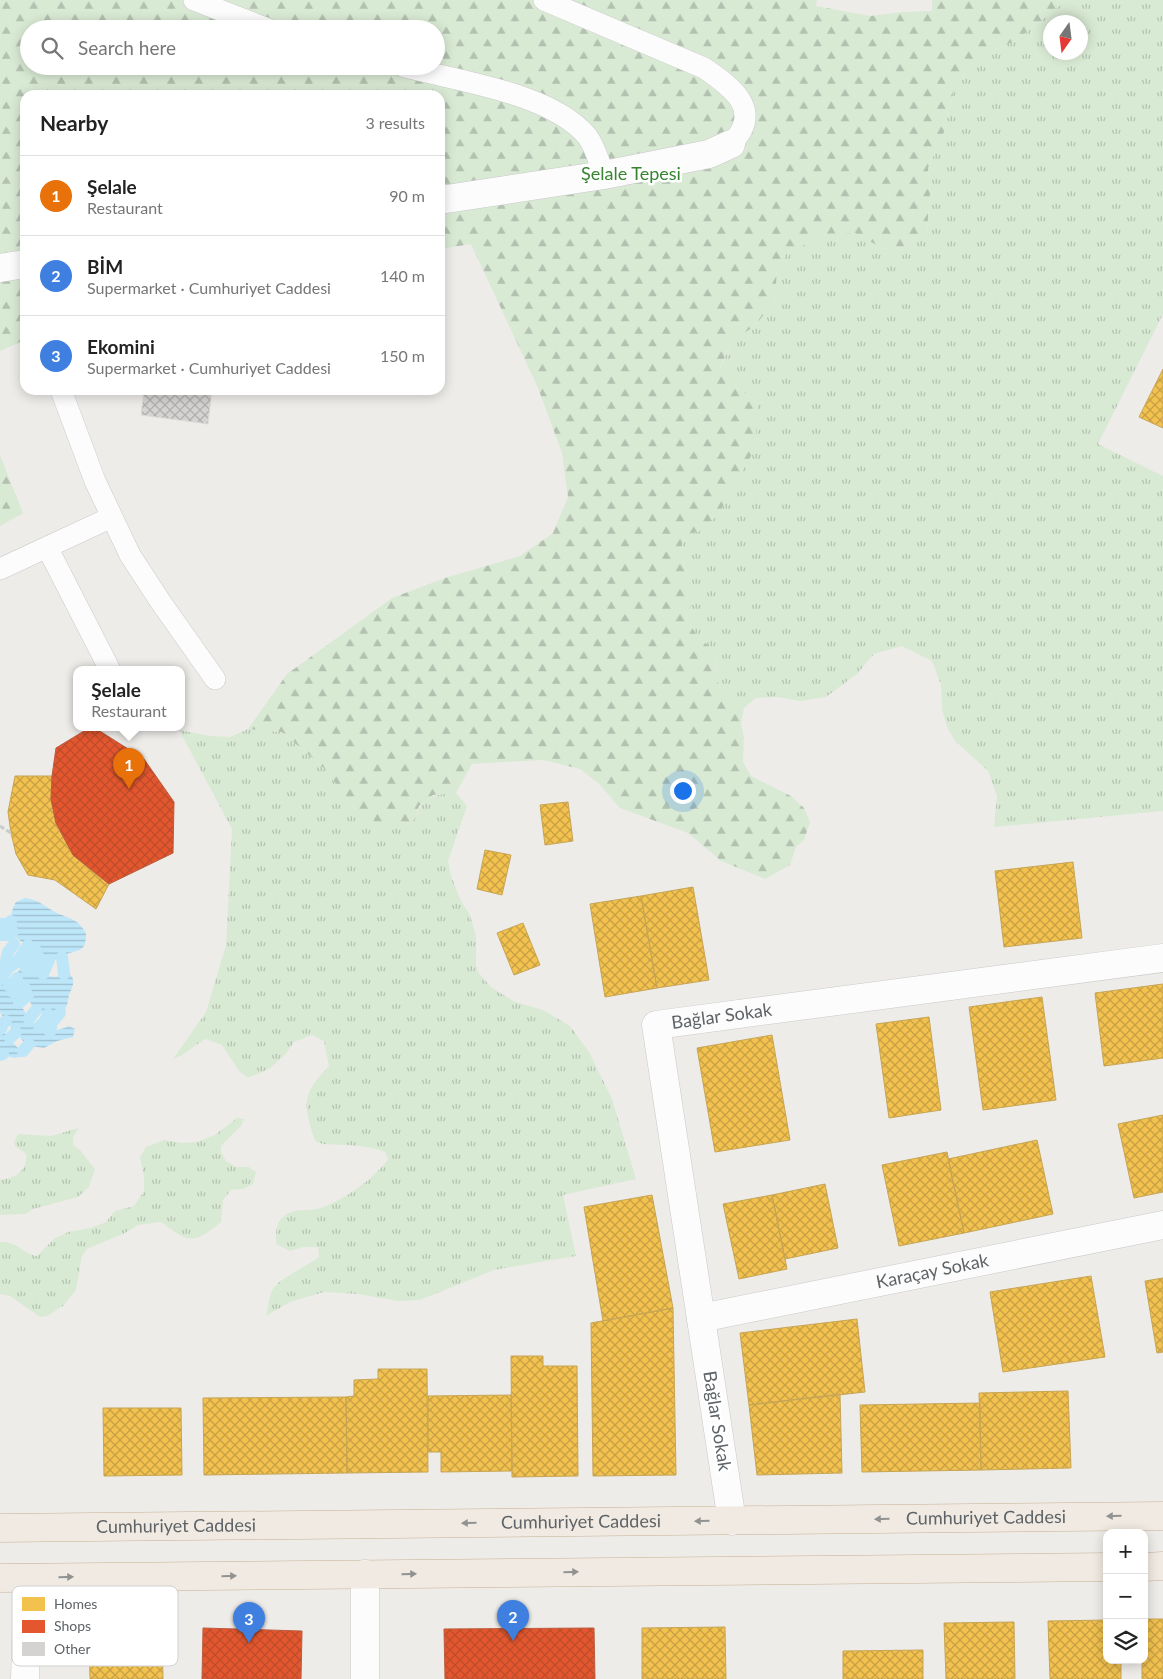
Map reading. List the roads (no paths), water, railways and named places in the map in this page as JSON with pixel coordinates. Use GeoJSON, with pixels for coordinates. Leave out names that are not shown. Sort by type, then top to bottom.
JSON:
{"type":"FeatureCollection","features":[{"type":"Feature","properties":{"kind":"highway","name":"Cumhuriyet Caddesi"},"geometry":{"type":"LineString","coordinates":[[0,1528],[1163,1516]]}},
{"type":"Feature","properties":{"kind":"highway"},"geometry":{"type":"LineString","coordinates":[[1148,1567],[1163,1566]]}},
{"type":"Feature","properties":{"kind":"highway"},"geometry":{"type":"LineString","coordinates":[[0,1578],[1103,1567]]}},
{"type":"Feature","properties":{"kind":"street"},"geometry":{"type":"LineString","coordinates":[[445,199],[604,175],[709,154],[731,144]]}},
{"type":"Feature","properties":{"kind":"street","name":"Bağlar Sokak"},"geometry":{"type":"LineString","coordinates":[[732,1521],[656,1025],[1163,958]]}},
{"type":"Feature","properties":{"kind":"street","name":"Karaçay Sokak"},"geometry":{"type":"LineString","coordinates":[[701,1318],[1163,1225]]}},
{"type":"Feature","properties":{"kind":"street"},"geometry":{"type":"LineString","coordinates":[[365,1574],[365,1679]]}},
{"type":"Feature","properties":{"kind":"street"},"geometry":{"type":"LineString","coordinates":[[28,1578],[28,1586]]}},
{"type":"Feature","properties":{"kind":"street"},"geometry":{"type":"LineString","coordinates":[[25,1666],[25,1679]]}},
{"type":"Feature","properties":{"kind":"lane"},"geometry":{"type":"LineString","coordinates":[[194,0],[245,20]]}},
{"type":"Feature","properties":{"kind":"lane"},"geometry":{"type":"LineString","coordinates":[[544,0],[704,68],[727,84],[741,100],[746,116],[744,126],[731,144]]}},
{"type":"Feature","properties":{"kind":"lane"},"geometry":{"type":"LineString","coordinates":[[438,75],[515,94],[558,114],[575,125],[588,137],[604,175]]}},
{"type":"Feature","properties":{"kind":"lane"},"geometry":{"type":"LineString","coordinates":[[63,395],[95,481],[130,555],[215,679]]}},
{"type":"Feature","properties":{"kind":"lane"},"geometry":{"type":"LineString","coordinates":[[0,569],[112,517]]}},
{"type":"Feature","properties":{"kind":"lane"},"geometry":{"type":"LineString","coordinates":[[47,547],[108,666]]}},
{"type":"Feature","properties":{"kind":"water"},"geometry":{"type":"Polygon","coordinates":[[[25,898],[39,902],[77,922],[86,933],[83,947],[53,960],[39,957],[33,948],[21,941],[12,931],[11,916],[14,906],[16,902],[25,898]]]}},
{"type":"Feature","properties":{"kind":"water"},"geometry":{"type":"Polygon","coordinates":[[[27,968],[51,977],[61,976],[66,973],[72,976],[73,986],[67,1006],[63,1011],[59,1014],[51,1015],[33,1009],[25,988],[17,978],[17,973],[20,969],[27,968]]]}},
{"type":"Feature","properties":{"kind":"water"},"geometry":{"type":"Polygon","coordinates":[[[0,978],[8,986],[35,1025],[44,1030],[55,1030],[69,1026],[75,1029],[73,1037],[57,1041],[44,1048],[31,1046],[22,1040],[0,1012],[0,978]]]}},
{"type":"Feature","properties":{"kind":"water"},"geometry":{"type":"Polygon","coordinates":[[[0,1028],[17,1047],[26,1053],[25,1055],[12,1058],[0,1051],[0,1028]]]}},
{"type":"Feature","properties":{"kind":"waterway"},"geometry":{"type":"LineString","coordinates":[[0,924],[8,924],[11,921]]}},
{"type":"Feature","properties":{"kind":"waterway"},"geometry":{"type":"LineString","coordinates":[[0,935],[9,935],[13,932]]}},
{"type":"Feature","properties":{"kind":"waterway"},"geometry":{"type":"LineString","coordinates":[[5,965],[8,952],[14,944]]}},
{"type":"Feature","properties":{"kind":"waterway"},"geometry":{"type":"LineString","coordinates":[[1,979],[8,968],[18,961],[28,945]]}},
{"type":"Feature","properties":{"kind":"waterway"},"geometry":{"type":"LineString","coordinates":[[26,968],[28,956],[35,949]]}},
{"type":"Feature","properties":{"kind":"waterway"},"geometry":{"type":"LineString","coordinates":[[34,970],[39,957]]}},
{"type":"Feature","properties":{"kind":"waterway"},"geometry":{"type":"LineString","coordinates":[[62,957],[64,974]]}},
{"type":"Feature","properties":{"kind":"waterway"},"geometry":{"type":"LineString","coordinates":[[43,974],[49,960]]}},
{"type":"Feature","properties":{"kind":"waterway"},"geometry":{"type":"LineString","coordinates":[[9,986],[17,978]]}},
{"type":"Feature","properties":{"kind":"waterway"},"geometry":{"type":"LineString","coordinates":[[13,992],[21,991],[25,988]]}},
{"type":"Feature","properties":{"kind":"waterway"},"geometry":{"type":"LineString","coordinates":[[19,1003],[28,995]]}},
{"type":"Feature","properties":{"kind":"waterway"},"geometry":{"type":"LineString","coordinates":[[29,1019],[36,1010]]}},
{"type":"Feature","properties":{"kind":"waterway"},"geometry":{"type":"LineString","coordinates":[[50,1032],[52,1022],[60,1013]]}},
{"type":"Feature","properties":{"kind":"waterway"},"geometry":{"type":"LineString","coordinates":[[39,1027],[45,1021],[48,1014]]}},
{"type":"Feature","properties":{"kind":"waterway"},"geometry":{"type":"LineString","coordinates":[[1,1029],[6,1021]]}},
{"type":"Feature","properties":{"kind":"waterway"},"geometry":{"type":"LineString","coordinates":[[10,1038],[16,1032]]}},
{"type":"Feature","properties":{"kind":"waterway"},"geometry":{"type":"LineString","coordinates":[[23,1051],[29,1044]]}},
{"type":"Feature","properties":{"kind":"place","name":"Şelale"},"geometry":{"type":"Point","coordinates":[129,789]}},
{"type":"Feature","properties":{"kind":"place","name":"BİM"},"geometry":{"type":"Point","coordinates":[513,1641]}},
{"type":"Feature","properties":{"kind":"place","name":"Ekomini"},"geometry":{"type":"Point","coordinates":[249,1643]}},
{"type":"Feature","properties":{"kind":"park label","name":"Şelale Tepesi"},"geometry":{"type":"Point","coordinates":[631,174]}}]}
